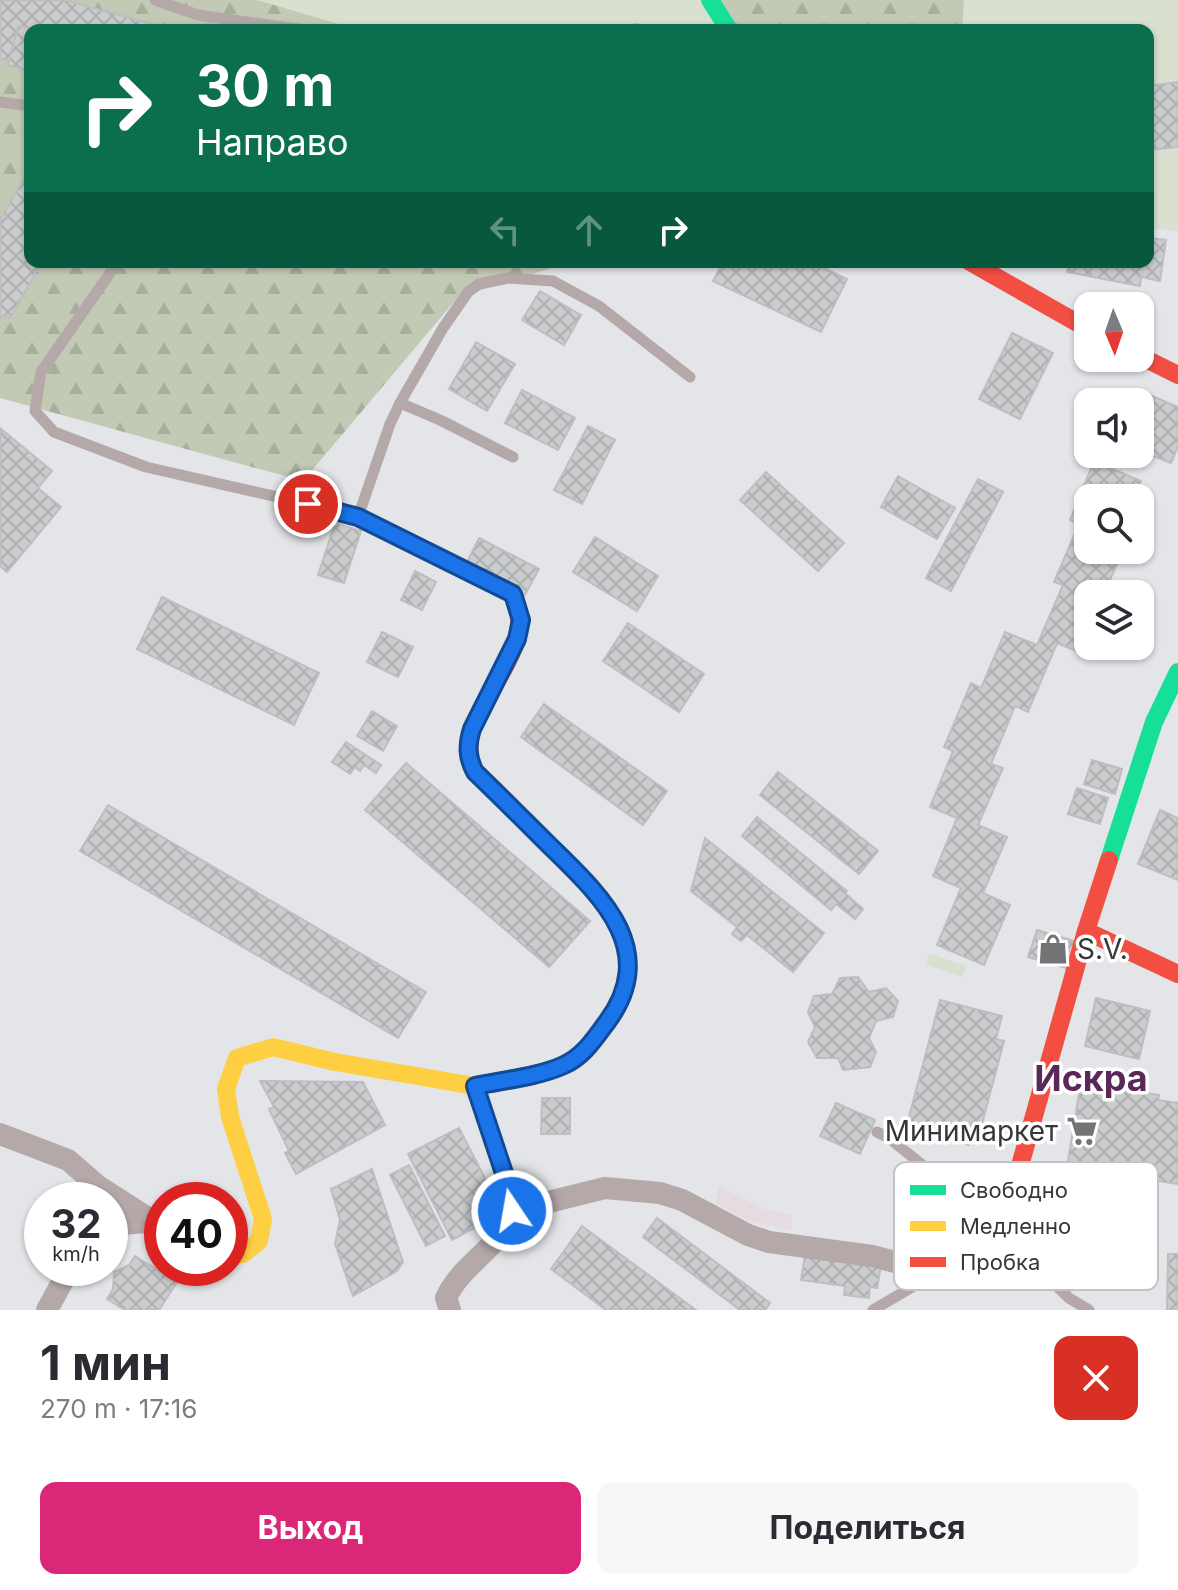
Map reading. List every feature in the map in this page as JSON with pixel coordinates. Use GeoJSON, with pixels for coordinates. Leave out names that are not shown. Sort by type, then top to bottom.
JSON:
{"type":"FeatureCollection","features":[{"type":"Feature","properties":{"kind":"street"},"geometry":{"type":"LineString","coordinates":[[710,0],[725,24]]}},
{"type":"Feature","properties":{"kind":"street"},"geometry":{"type":"LineString","coordinates":[[981,268],[1074,321]]}},
{"type":"Feature","properties":{"kind":"street"},"geometry":{"type":"LineString","coordinates":[[1154,363],[1178,375]]}},
{"type":"Feature","properties":{"kind":"street"},"geometry":{"type":"LineString","coordinates":[[248,1250],[259,1241],[263,1219],[230,1117],[226,1089],[237,1058],[273,1047],[335,1062],[475,1086],[562,1066],[581,1056],[614,1012],[627,980],[627,955],[620,928],[599,894],[475,772],[469,762],[472,729],[517,639],[521,620],[513,594],[358,517]]}},
{"type":"Feature","properties":{"kind":"street"},"geometry":{"type":"LineString","coordinates":[[1019,1162],[1086,931],[1146,744],[1178,672]]}},
{"type":"Feature","properties":{"kind":"street"},"geometry":{"type":"LineString","coordinates":[[1086,931],[1178,974]]}},
{"type":"Feature","properties":{"kind":"street"},"geometry":{"type":"LineString","coordinates":[[450,1310],[446,1298],[451,1288],[497,1239],[507,1226],[512,1211],[511,1194],[475,1086]]}},
{"type":"Feature","properties":{"kind":"street"},"geometry":{"type":"LineString","coordinates":[[0,1134],[68,1160],[98,1186],[144,1216]]}},
{"type":"Feature","properties":{"kind":"street"},"geometry":{"type":"LineString","coordinates":[[512,1211],[605,1188],[660,1193],[692,1204],[748,1235],[769,1242],[894,1262]]}},
{"type":"Feature","properties":{"kind":"street"},"geometry":{"type":"LineString","coordinates":[[47,1310],[60,1286]]}},
{"type":"Feature","properties":{"kind":"lane"},"geometry":{"type":"LineString","coordinates":[[155,0],[198,15],[262,24]]}},
{"type":"Feature","properties":{"kind":"lane"},"geometry":{"type":"LineString","coordinates":[[0,102],[24,105]]}},
{"type":"Feature","properties":{"kind":"lane"},"geometry":{"type":"LineString","coordinates":[[112,268],[41,372],[35,411],[54,432],[146,467],[358,517],[400,403],[443,328],[468,292],[490,280],[553,281],[569,288],[599,306],[690,377]]}},
{"type":"Feature","properties":{"kind":"lane"},"geometry":{"type":"LineString","coordinates":[[400,403],[513,457]]}},
{"type":"Feature","properties":{"kind":"lane"},"geometry":{"type":"LineString","coordinates":[[877,1132],[918,1162]]}},
{"type":"Feature","properties":{"kind":"lane"},"geometry":{"type":"LineString","coordinates":[[873,1310],[908,1290]]}},
{"type":"Feature","properties":{"kind":"lane"},"geometry":{"type":"LineString","coordinates":[[1061,1290],[1089,1310]]}},
{"type":"Feature","properties":{"kind":"shaded area"},"geometry":{"type":"Polygon","coordinates":[[[718,1186],[764,1209],[791,1215],[792,1230],[749,1221],[716,1204],[718,1186]]]}},
{"type":"Feature","properties":{"kind":"green space"},"geometry":{"type":"Polygon","coordinates":[[[0,0],[1059,0],[1050,24],[24,24],[24,268],[552,268],[458,297],[303,481],[0,398],[0,0]]]}},
{"type":"Feature","properties":{"kind":"green space"},"geometry":{"type":"Polygon","coordinates":[[[257,0],[707,0],[722,24],[339,24],[257,0]]]}},
{"type":"Feature","properties":{"kind":"green space"},"geometry":{"type":"Polygon","coordinates":[[[964,0],[1178,0],[1178,231],[1154,229],[1154,24],[962,24],[964,0]]]}},
{"type":"Feature","properties":{"kind":"green space"},"geometry":{"type":"Polygon","coordinates":[[[929,953],[966,966],[962,977],[926,965],[929,953]]]}},
{"type":"Feature","properties":{"kind":"building"},"geometry":{"type":"Polygon","coordinates":[[[0,0],[64,0],[152,24],[24,24],[24,65],[0,58],[0,0]]]}},
{"type":"Feature","properties":{"kind":"building"},"geometry":{"type":"Polygon","coordinates":[[[18,26],[24,27],[24,69],[8,65],[18,26]]]}},
{"type":"Feature","properties":{"kind":"building"},"geometry":{"type":"Polygon","coordinates":[[[1178,82],[1178,147],[1154,150],[1154,85],[1178,82]]]}},
{"type":"Feature","properties":{"kind":"building"},"geometry":{"type":"Polygon","coordinates":[[[24,178],[24,268],[39,268],[10,318],[3,315],[0,320],[0,220],[24,178]]]}},
{"type":"Feature","properties":{"kind":"building"},"geometry":{"type":"Polygon","coordinates":[[[1154,239],[1166,240],[1160,281],[1141,277],[1140,286],[1067,272],[1068,268],[1154,268],[1154,239]]]}},
{"type":"Feature","properties":{"kind":"building"},"geometry":{"type":"Polygon","coordinates":[[[720,268],[824,268],[847,279],[821,332],[713,281],[720,268]]]}},
{"type":"Feature","properties":{"kind":"building"},"geometry":{"type":"Polygon","coordinates":[[[540,291],[581,315],[564,345],[522,320],[540,291]]]}},
{"type":"Feature","properties":{"kind":"building"},"geometry":{"type":"Polygon","coordinates":[[[1012,333],[1053,353],[1020,419],[979,399],[1012,333]]]}},
{"type":"Feature","properties":{"kind":"building"},"geometry":{"type":"Polygon","coordinates":[[[476,342],[515,364],[487,411],[449,389],[476,342]]]}},
{"type":"Feature","properties":{"kind":"building"},"geometry":{"type":"Polygon","coordinates":[[[522,390],[575,418],[558,450],[505,423],[522,390]]]}},
{"type":"Feature","properties":{"kind":"building"},"geometry":{"type":"Polygon","coordinates":[[[1154,397],[1178,407],[1178,446],[1171,463],[1154,456],[1154,397]]]}},
{"type":"Feature","properties":{"kind":"building"},"geometry":{"type":"Polygon","coordinates":[[[588,426],[615,440],[582,504],[554,490],[588,426]]]}},
{"type":"Feature","properties":{"kind":"building"},"geometry":{"type":"Polygon","coordinates":[[[0,428],[52,471],[38,488],[61,507],[7,572],[0,566],[0,428]]]}},
{"type":"Feature","properties":{"kind":"building"},"geometry":{"type":"Polygon","coordinates":[[[1091,468],[1110,468],[1141,481],[1140,484],[1085,484],[1091,468]]]}},
{"type":"Feature","properties":{"kind":"building"},"geometry":{"type":"Polygon","coordinates":[[[766,472],[844,543],[818,571],[740,500],[766,472]]]}},
{"type":"Feature","properties":{"kind":"building"},"geometry":{"type":"Polygon","coordinates":[[[898,476],[955,508],[937,539],[881,507],[898,476]]]}},
{"type":"Feature","properties":{"kind":"building"},"geometry":{"type":"Polygon","coordinates":[[[978,479],[1003,492],[951,591],[926,578],[978,479]]]}},
{"type":"Feature","properties":{"kind":"building"},"geometry":{"type":"Polygon","coordinates":[[[335,523],[361,531],[344,583],[318,575],[335,523]]]}},
{"type":"Feature","properties":{"kind":"building"},"geometry":{"type":"Polygon","coordinates":[[[1074,536],[1074,564],[1117,564],[1110,580],[1074,580],[1074,650],[1057,643],[1028,712],[1015,706],[991,764],[1003,768],[978,825],[1007,837],[983,893],[1010,905],[984,965],[937,945],[961,888],[933,876],[957,818],[930,807],[953,751],[944,747],[971,683],[981,688],[1005,632],[1037,645],[1063,585],[1054,582],[1074,536]]]}},
{"type":"Feature","properties":{"kind":"building"},"geometry":{"type":"Polygon","coordinates":[[[595,537],[658,576],[637,611],[573,572],[595,537]]]}},
{"type":"Feature","properties":{"kind":"building"},"geometry":{"type":"Polygon","coordinates":[[[479,538],[539,569],[525,595],[466,564],[479,538]]]}},
{"type":"Feature","properties":{"kind":"building"},"geometry":{"type":"Polygon","coordinates":[[[415,571],[436,582],[422,610],[401,600],[415,571]]]}},
{"type":"Feature","properties":{"kind":"building"},"geometry":{"type":"Polygon","coordinates":[[[162,597],[319,673],[294,725],[137,649],[162,597]]]}},
{"type":"Feature","properties":{"kind":"building"},"geometry":{"type":"Polygon","coordinates":[[[628,623],[704,674],[679,712],[603,661],[628,623]]]}},
{"type":"Feature","properties":{"kind":"building"},"geometry":{"type":"Polygon","coordinates":[[[382,632],[413,647],[398,677],[367,662],[382,632]]]}},
{"type":"Feature","properties":{"kind":"building"},"geometry":{"type":"Polygon","coordinates":[[[544,704],[667,791],[643,825],[521,737],[544,704]]]}},
{"type":"Feature","properties":{"kind":"building"},"geometry":{"type":"Polygon","coordinates":[[[372,711],[397,726],[383,751],[357,736],[372,711]]]}},
{"type":"Feature","properties":{"kind":"building"},"geometry":{"type":"Polygon","coordinates":[[[346,742],[381,765],[376,773],[364,765],[360,771],[355,767],[350,774],[332,762],[346,742]]]}},
{"type":"Feature","properties":{"kind":"building"},"geometry":{"type":"Polygon","coordinates":[[[1092,760],[1122,769],[1115,794],[1084,784],[1092,760]]]}},
{"type":"Feature","properties":{"kind":"building"},"geometry":{"type":"Polygon","coordinates":[[[406,763],[590,921],[549,967],[365,810],[406,763]]]}},
{"type":"Feature","properties":{"kind":"building"},"geometry":{"type":"Polygon","coordinates":[[[778,772],[878,851],[859,874],[760,795],[778,772]]]}},
{"type":"Feature","properties":{"kind":"building"},"geometry":{"type":"Polygon","coordinates":[[[1077,788],[1108,798],[1100,824],[1068,814],[1077,788]]]}},
{"type":"Feature","properties":{"kind":"building"},"geometry":{"type":"Polygon","coordinates":[[[108,805],[426,992],[398,1038],[80,851],[108,805]]]}},
{"type":"Feature","properties":{"kind":"building"},"geometry":{"type":"Polygon","coordinates":[[[1160,810],[1178,818],[1178,880],[1138,864],[1160,810]]]}},
{"type":"Feature","properties":{"kind":"building"},"geometry":{"type":"Polygon","coordinates":[[[757,817],[847,891],[845,893],[863,909],[855,919],[836,904],[831,910],[742,836],[757,817]]]}},
{"type":"Feature","properties":{"kind":"building"},"geometry":{"type":"Polygon","coordinates":[[[705,838],[824,933],[793,972],[747,935],[741,941],[732,934],[737,927],[691,891],[705,838]]]}},
{"type":"Feature","properties":{"kind":"building","name":"S.V."},"geometry":{"type":"Polygon","coordinates":[[[1037,930],[1077,942],[1069,969],[1028,957],[1037,930]]]}},
{"type":"Feature","properties":{"kind":"building"},"geometry":{"type":"Polygon","coordinates":[[[858,977],[869,992],[886,988],[898,1001],[893,1017],[876,1021],[869,1038],[876,1052],[870,1067],[843,1070],[838,1058],[817,1058],[808,1042],[815,1027],[808,1012],[814,996],[832,994],[840,978],[858,977]]]}},
{"type":"Feature","properties":{"kind":"building"},"geometry":{"type":"Polygon","coordinates":[[[1096,998],[1150,1011],[1139,1059],[1085,1046],[1096,998]]]}},
{"type":"Feature","properties":{"kind":"building"},"geometry":{"type":"Polygon","coordinates":[[[940,1000],[1002,1016],[996,1039],[1004,1041],[982,1124],[975,1122],[969,1145],[906,1128],[940,1000]]]}},
{"type":"Feature","properties":{"kind":"building"},"geometry":{"type":"Polygon","coordinates":[[[260,1081],[363,1082],[385,1125],[296,1174],[269,1109],[274,1107],[260,1081]]]}},
{"type":"Feature","properties":{"kind":"building"},"geometry":{"type":"Polygon","coordinates":[[[1098,1085],[1159,1095],[1158,1100],[1178,1103],[1178,1184],[1158,1181],[1158,1162],[1068,1162],[1080,1088],[1097,1091],[1098,1085]]]}},
{"type":"Feature","properties":{"kind":"building"},"geometry":{"type":"Polygon","coordinates":[[[542,1098],[570,1098],[570,1134],[541,1134],[542,1098]]]}},
{"type":"Feature","properties":{"kind":"building"},"geometry":{"type":"Polygon","coordinates":[[[836,1103],[875,1120],[860,1154],[820,1136],[836,1103]]]}},
{"type":"Feature","properties":{"kind":"building"},"geometry":{"type":"Polygon","coordinates":[[[459,1128],[503,1213],[452,1240],[408,1154],[459,1128]]]}},
{"type":"Feature","properties":{"kind":"building"},"geometry":{"type":"Polygon","coordinates":[[[409,1165],[445,1236],[426,1246],[390,1175],[409,1165]]]}},
{"type":"Feature","properties":{"kind":"building"},"geometry":{"type":"Polygon","coordinates":[[[372,1169],[403,1262],[397,1271],[353,1296],[335,1244],[340,1220],[331,1189],[372,1169]]]}},
{"type":"Feature","properties":{"kind":"building"},"geometry":{"type":"Polygon","coordinates":[[[657,1218],[770,1303],[765,1310],[740,1310],[643,1237],[657,1218]]]}},
{"type":"Feature","properties":{"kind":"building"},"geometry":{"type":"Polygon","coordinates":[[[582,1226],[696,1310],[606,1310],[551,1269],[582,1226]]]}},
{"type":"Feature","properties":{"kind":"building"},"geometry":{"type":"Polygon","coordinates":[[[1168,1254],[1178,1254],[1178,1310],[1167,1310],[1168,1254]]]}},
{"type":"Feature","properties":{"kind":"building"},"geometry":{"type":"Polygon","coordinates":[[[805,1255],[881,1266],[877,1288],[870,1287],[869,1298],[844,1295],[845,1286],[801,1280],[805,1255]]]}},
{"type":"Feature","properties":{"kind":"building"},"geometry":{"type":"Polygon","coordinates":[[[135,1256],[144,1262],[144,1286],[174,1286],[159,1310],[125,1310],[107,1299],[113,1286],[128,1286],[129,1265],[135,1256]]]}},
{"type":"Feature","properties":{"kind":"traffic: fast"},"geometry":{"type":"LineString","coordinates":[[710,0],[725,24]]}},
{"type":"Feature","properties":{"kind":"traffic: fast"},"geometry":{"type":"LineString","coordinates":[[1109,860],[1154,722],[1178,672]]}},
{"type":"Feature","properties":{"kind":"traffic: fast"},"geometry":{"type":"LineString","coordinates":[[475,1086],[543,1072],[577,1057],[607,1022],[622,996],[628,971],[626,948],[618,925],[604,904],[588,884],[476,773]]}},
{"type":"Feature","properties":{"kind":"traffic: slow"},"geometry":{"type":"LineString","coordinates":[[248,1250],[259,1241],[263,1219],[230,1117],[226,1089],[237,1058],[273,1047],[335,1062],[475,1086],[511,1194],[512,1211]]}},
{"type":"Feature","properties":{"kind":"traffic: jam"},"geometry":{"type":"LineString","coordinates":[[981,268],[1074,321]]}},
{"type":"Feature","properties":{"kind":"traffic: jam"},"geometry":{"type":"LineString","coordinates":[[1154,363],[1178,375]]}},
{"type":"Feature","properties":{"kind":"traffic: jam"},"geometry":{"type":"LineString","coordinates":[[358,517],[513,594],[519,618],[516,641],[472,729],[469,751],[476,773]]}},
{"type":"Feature","properties":{"kind":"traffic: jam"},"geometry":{"type":"LineString","coordinates":[[1021,1162],[1109,860]]}},
{"type":"Feature","properties":{"kind":"traffic: jam"},"geometry":{"type":"LineString","coordinates":[[1086,931],[1178,974]]}},
{"type":"Feature","properties":{"kind":"place","name":"S.V."},"geometry":{"type":"Point","coordinates":[1053,949]}},
{"type":"Feature","properties":{"kind":"place","name":"Минимаркет"},"geometry":{"type":"Point","coordinates":[1082,1131]}},
{"type":"Feature","properties":{"kind":"district","name":"Искра"},"geometry":{"type":"Point","coordinates":[1091,1078]}},
{"type":"Feature","properties":{"kind":"route"},"geometry":{"type":"LineString","coordinates":[[308,504],[358,517],[513,594],[521,620],[517,639],[472,729],[469,762],[475,772],[599,894],[620,928],[627,955],[627,980],[614,1012],[581,1056],[562,1066],[475,1086],[511,1194],[512,1211]]}}]}
